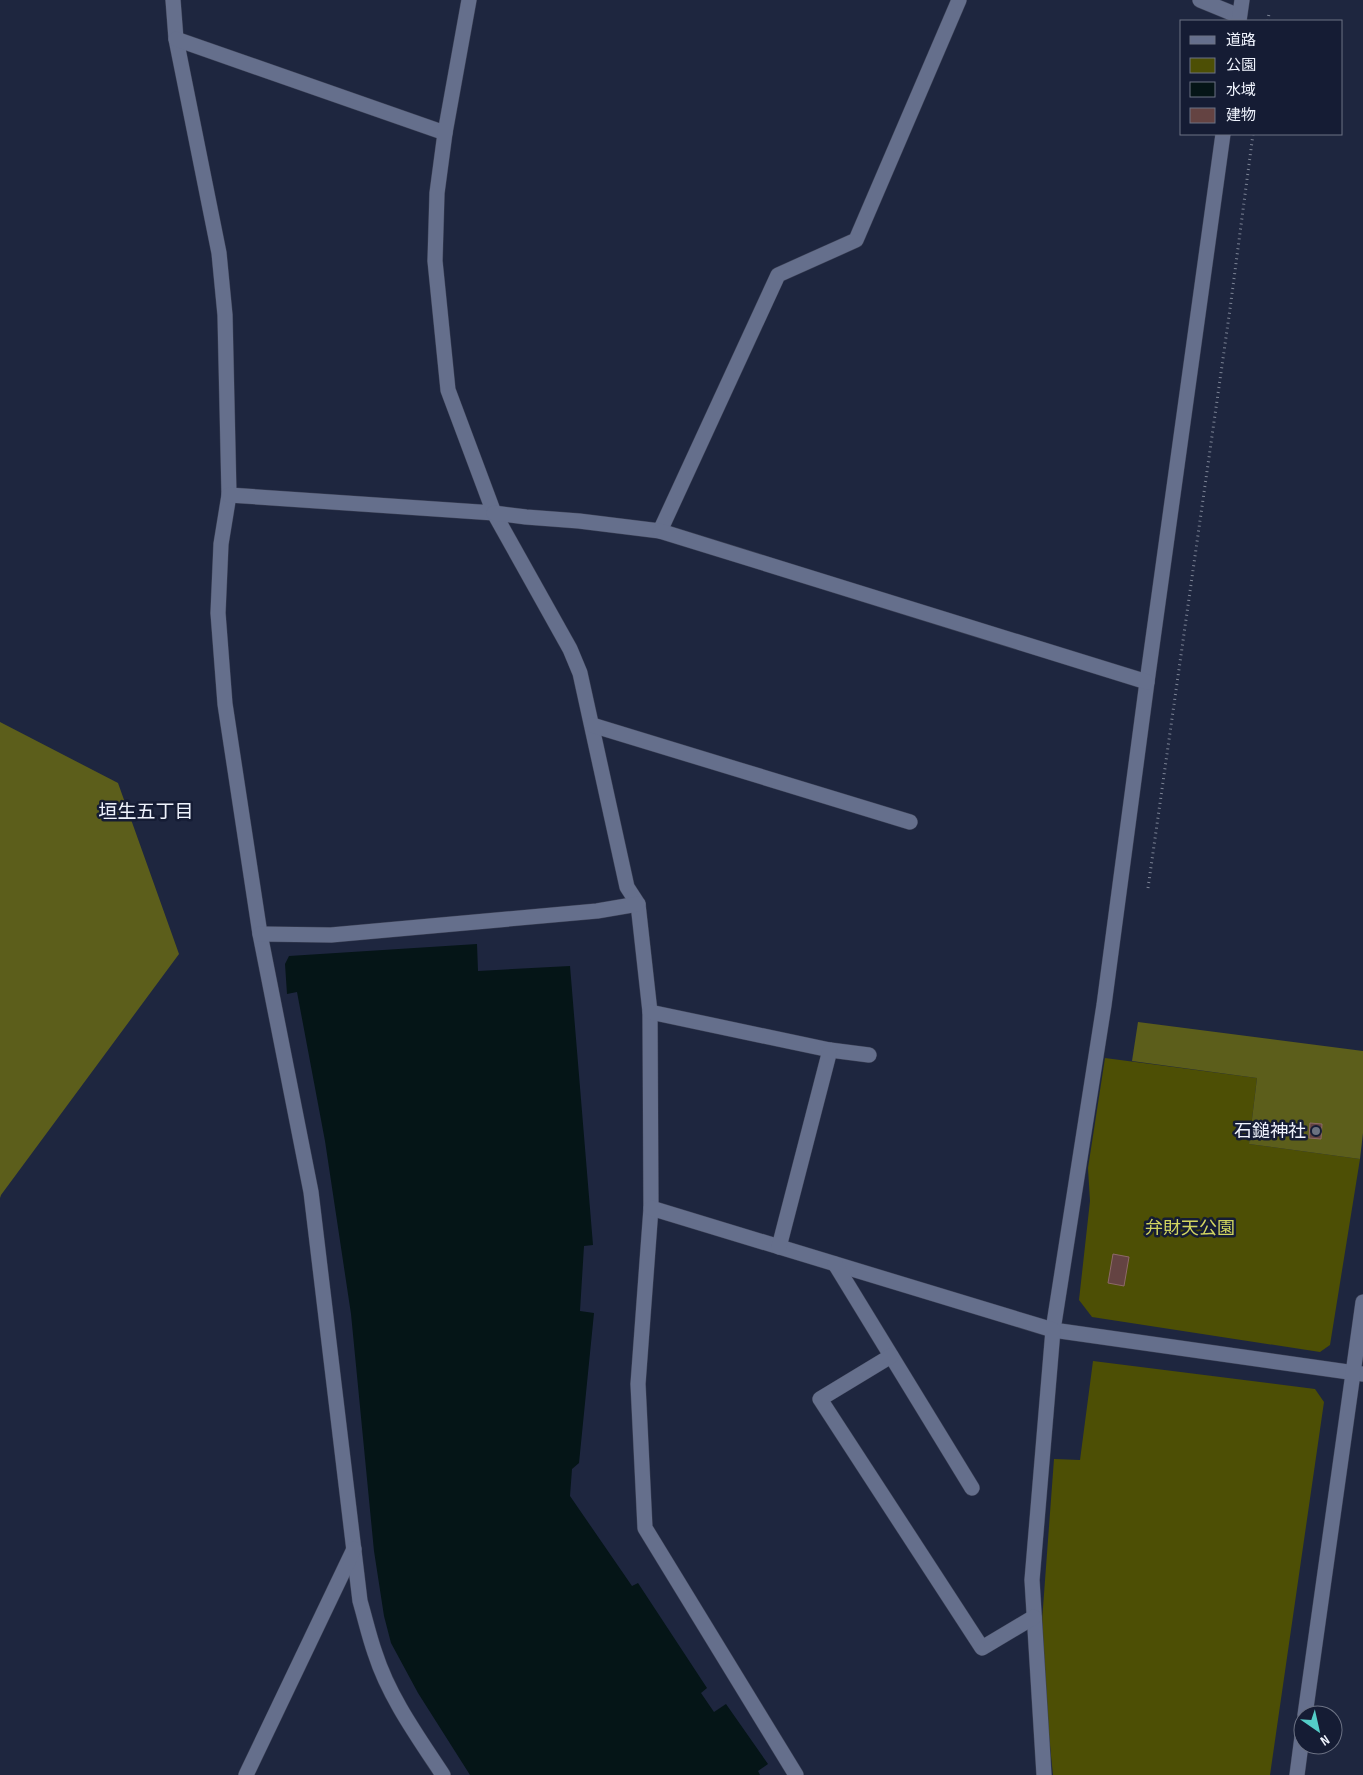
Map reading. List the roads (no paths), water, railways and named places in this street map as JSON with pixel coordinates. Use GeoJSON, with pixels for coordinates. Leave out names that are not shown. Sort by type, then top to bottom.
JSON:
{"type":"FeatureCollection","features":[{"type":"Feature","properties":{"kind":"street"},"geometry":{"type":"LineString","coordinates":[[173,0],[176,39],[219,253],[225,315],[229,495],[220,544],[219,622],[225,704],[260,934],[312,1192],[360,1601],[375,1655],[392,1692],[414,1731],[443,1775]]}},
{"type":"Feature","properties":{"kind":"street"},"geometry":{"type":"LineString","coordinates":[[469,0],[445,133],[437,193],[435,261],[448,390],[494,513],[570,649],[580,672],[626,886],[638,904],[650,1012],[651,1208],[638,1384],[645,1528],[796,1775]]}},
{"type":"Feature","properties":{"kind":"street"},"geometry":{"type":"LineString","coordinates":[[660,531],[778,275],[856,240],[959,0]]}},
{"type":"Feature","properties":{"kind":"street"},"geometry":{"type":"LineString","coordinates":[[1200,0],[1239,19],[1242,0]]}},
{"type":"Feature","properties":{"kind":"street"},"geometry":{"type":"LineString","coordinates":[[176,39],[445,133]]}},
{"type":"Feature","properties":{"kind":"street"},"geometry":{"type":"LineString","coordinates":[[1044,1775],[1032,1580],[1053,1330],[1104,1005],[1223,135]]}},
{"type":"Feature","properties":{"kind":"street"},"geometry":{"type":"LineString","coordinates":[[229,495],[494,513],[660,531],[1147,682]]}},
{"type":"Feature","properties":{"kind":"street"},"geometry":{"type":"LineString","coordinates":[[592,725],[910,822]]}},
{"type":"Feature","properties":{"kind":"street"},"geometry":{"type":"LineString","coordinates":[[260,934],[331,935],[597,911],[638,904]]}},
{"type":"Feature","properties":{"kind":"street"},"geometry":{"type":"LineString","coordinates":[[650,1012],[830,1050],[869,1055]]}},
{"type":"Feature","properties":{"kind":"street"},"geometry":{"type":"LineString","coordinates":[[779,1247],[830,1050]]}},
{"type":"Feature","properties":{"kind":"street"},"geometry":{"type":"LineString","coordinates":[[651,1208],[1053,1330],[1358,1374]]}},
{"type":"Feature","properties":{"kind":"street"},"geometry":{"type":"LineString","coordinates":[[835,1264],[972,1488]]}},
{"type":"Feature","properties":{"kind":"street"},"geometry":{"type":"LineString","coordinates":[[1307,1705],[1358,1374],[1363,1302]]}},
{"type":"Feature","properties":{"kind":"street"},"geometry":{"type":"LineString","coordinates":[[891,1356],[820,1399],[982,1648],[1034,1616]]}},
{"type":"Feature","properties":{"kind":"street"},"geometry":{"type":"LineString","coordinates":[[246,1775],[355,1547]]}},
{"type":"Feature","properties":{"kind":"street"},"geometry":{"type":"LineString","coordinates":[[1297,1775],[1300,1755]]}},
{"type":"Feature","properties":{"kind":"water"},"geometry":{"type":"Polygon","coordinates":[[[477,944],[478,971],[570,966],[593,1245],[584,1246],[580,1311],[594,1313],[579,1463],[572,1469],[570,1496],[632,1586],[638,1583],[707,1688],[701,1693],[714,1712],[726,1704],[768,1764],[758,1771],[760,1775],[470,1775],[418,1693],[391,1643],[384,1616],[374,1551],[351,1314],[325,1141],[297,992],[287,994],[285,964],[289,956],[477,944]]]}},
{"type":"Feature","properties":{"kind":"place","name":"石鎚神社"},"geometry":{"type":"Point","coordinates":[1316,1131]}},
{"type":"Feature","properties":{"kind":"district","name":"垣生五丁目"},"geometry":{"type":"Point","coordinates":[146,811]}},
{"type":"Feature","properties":{"kind":"park label","name":"弁財天公園"},"geometry":{"type":"Point","coordinates":[1190,1228]}}]}
